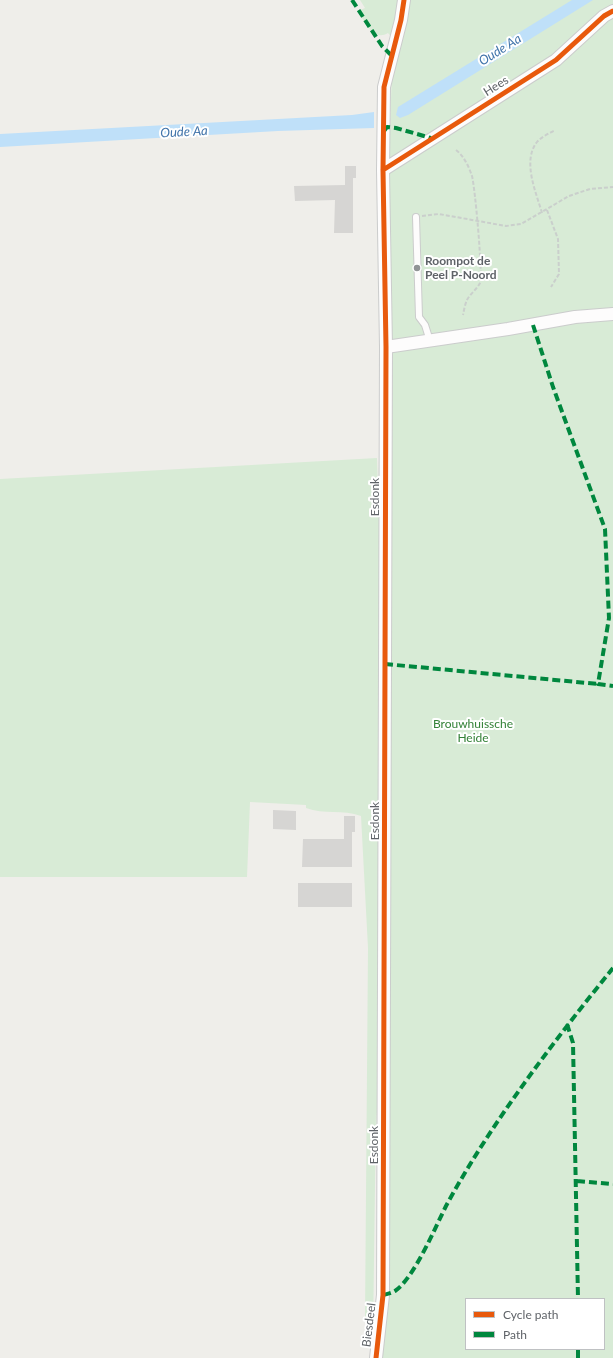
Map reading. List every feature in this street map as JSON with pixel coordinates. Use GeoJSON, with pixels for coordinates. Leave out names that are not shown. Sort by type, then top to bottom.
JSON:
{"type":"FeatureCollection","features":[{"type":"Feature","properties":{"kind":"street"},"geometry":{"type":"LineString","coordinates":[[404,0],[401,20],[384,87],[383,170],[386,346],[430,341],[575,317],[613,314]]}},
{"type":"Feature","properties":{"kind":"street","name":"Hees"},"geometry":{"type":"LineString","coordinates":[[383,170],[556,60],[604,16],[613,11]]}},
{"type":"Feature","properties":{"kind":"street","name":"Esdonk"},"geometry":{"type":"LineString","coordinates":[[383,1295],[386,346]]}},
{"type":"Feature","properties":{"kind":"street","name":"Biesdeel"},"geometry":{"type":"LineString","coordinates":[[376,1358],[383,1295]]}},
{"type":"Feature","properties":{"kind":"lane"},"geometry":{"type":"LineString","coordinates":[[416,217],[419,317],[425,325],[430,341]]}},
{"type":"Feature","properties":{"kind":"path"},"geometry":{"type":"LineString","coordinates":[[542,213],[530,166],[532,149],[538,140],[556,130]]}},
{"type":"Feature","properties":{"kind":"path"},"geometry":{"type":"LineString","coordinates":[[456,150],[462,155],[472,176],[477,207],[476,220],[480,282],[467,300],[463,315]]}},
{"type":"Feature","properties":{"kind":"path"},"geometry":{"type":"LineString","coordinates":[[416,217],[439,214],[506,226],[521,224],[569,196],[583,191],[613,187]]}},
{"type":"Feature","properties":{"kind":"path"},"geometry":{"type":"LineString","coordinates":[[547,210],[558,240],[559,274],[551,287]]}},
{"type":"Feature","properties":{"kind":"green space","name":"Brouwhuissche Heide"},"geometry":{"type":"Polygon","coordinates":[[[360,0],[613,0],[613,1358],[381,1358],[387,1309],[376,1112],[373,1334],[367,1325],[365,1317],[368,948],[361,816],[347,813],[313,810],[306,808],[306,805],[250,802],[247,877],[0,877],[0,479],[377,458],[378,491],[387,204],[386,130],[390,129],[393,39],[388,33],[378,35],[373,33],[366,25],[358,11],[365,8],[360,0]]]}},
{"type":"Feature","properties":{"kind":"water","name":"Oude Aa"},"geometry":{"type":"Polygon","coordinates":[[[572,0],[593,0],[408,115],[400,118],[396,115],[398,107],[572,0]]]}},
{"type":"Feature","properties":{"kind":"water","name":"Oude Aa"},"geometry":{"type":"Polygon","coordinates":[[[374,112],[374,128],[278,131],[0,147],[0,134],[352,115],[374,112]]]}},
{"type":"Feature","properties":{"kind":"building"},"geometry":{"type":"Polygon","coordinates":[[[345,166],[356,166],[356,178],[353,178],[353,233],[334,233],[335,200],[295,201],[294,186],[345,185],[345,166]]]}},
{"type":"Feature","properties":{"kind":"building"},"geometry":{"type":"Polygon","coordinates":[[[273,810],[296,811],[296,830],[273,829],[273,810]]]}},
{"type":"Feature","properties":{"kind":"building"},"geometry":{"type":"Polygon","coordinates":[[[344,816],[355,816],[355,832],[352,832],[352,867],[302,867],[303,839],[344,839],[344,816]]]}},
{"type":"Feature","properties":{"kind":"building"},"geometry":{"type":"Polygon","coordinates":[[[298,883],[352,883],[352,907],[298,907],[298,883]]]}},
{"type":"Feature","properties":{"kind":"marked path"},"geometry":{"type":"LineString","coordinates":[[352,0],[382,46],[391,55]]}},
{"type":"Feature","properties":{"kind":"marked path"},"geometry":{"type":"LineString","coordinates":[[384,131],[387,127],[396,128],[431,138]]}},
{"type":"Feature","properties":{"kind":"marked path"},"geometry":{"type":"LineString","coordinates":[[533,325],[553,387],[605,529],[609,618],[598,684],[613,686]]}},
{"type":"Feature","properties":{"kind":"marked path"},"geometry":{"type":"LineString","coordinates":[[385,664],[598,684]]}},
{"type":"Feature","properties":{"kind":"marked path"},"geometry":{"type":"LineString","coordinates":[[383,1295],[395,1291],[402,1285],[417,1264],[446,1206],[503,1113],[568,1024],[613,968]]}},
{"type":"Feature","properties":{"kind":"marked path"},"geometry":{"type":"LineString","coordinates":[[567,1024],[573,1043],[578,1298]]}},
{"type":"Feature","properties":{"kind":"marked path"},"geometry":{"type":"LineString","coordinates":[[577,1181],[613,1184]]}},
{"type":"Feature","properties":{"kind":"marked path"},"geometry":{"type":"LineString","coordinates":[[578,1350],[578,1358]]}},
{"type":"Feature","properties":{"kind":"cycle path"},"geometry":{"type":"LineString","coordinates":[[376,1358],[383,1295],[386,347],[383,170],[384,87],[401,20],[404,0]]}},
{"type":"Feature","properties":{"kind":"cycle path"},"geometry":{"type":"LineString","coordinates":[[383,170],[556,60],[604,16],[613,11]]}},
{"type":"Feature","properties":{"kind":"place","name":"Roompot de Peel P-Noord"},"geometry":{"type":"Point","coordinates":[417,268]}}]}
